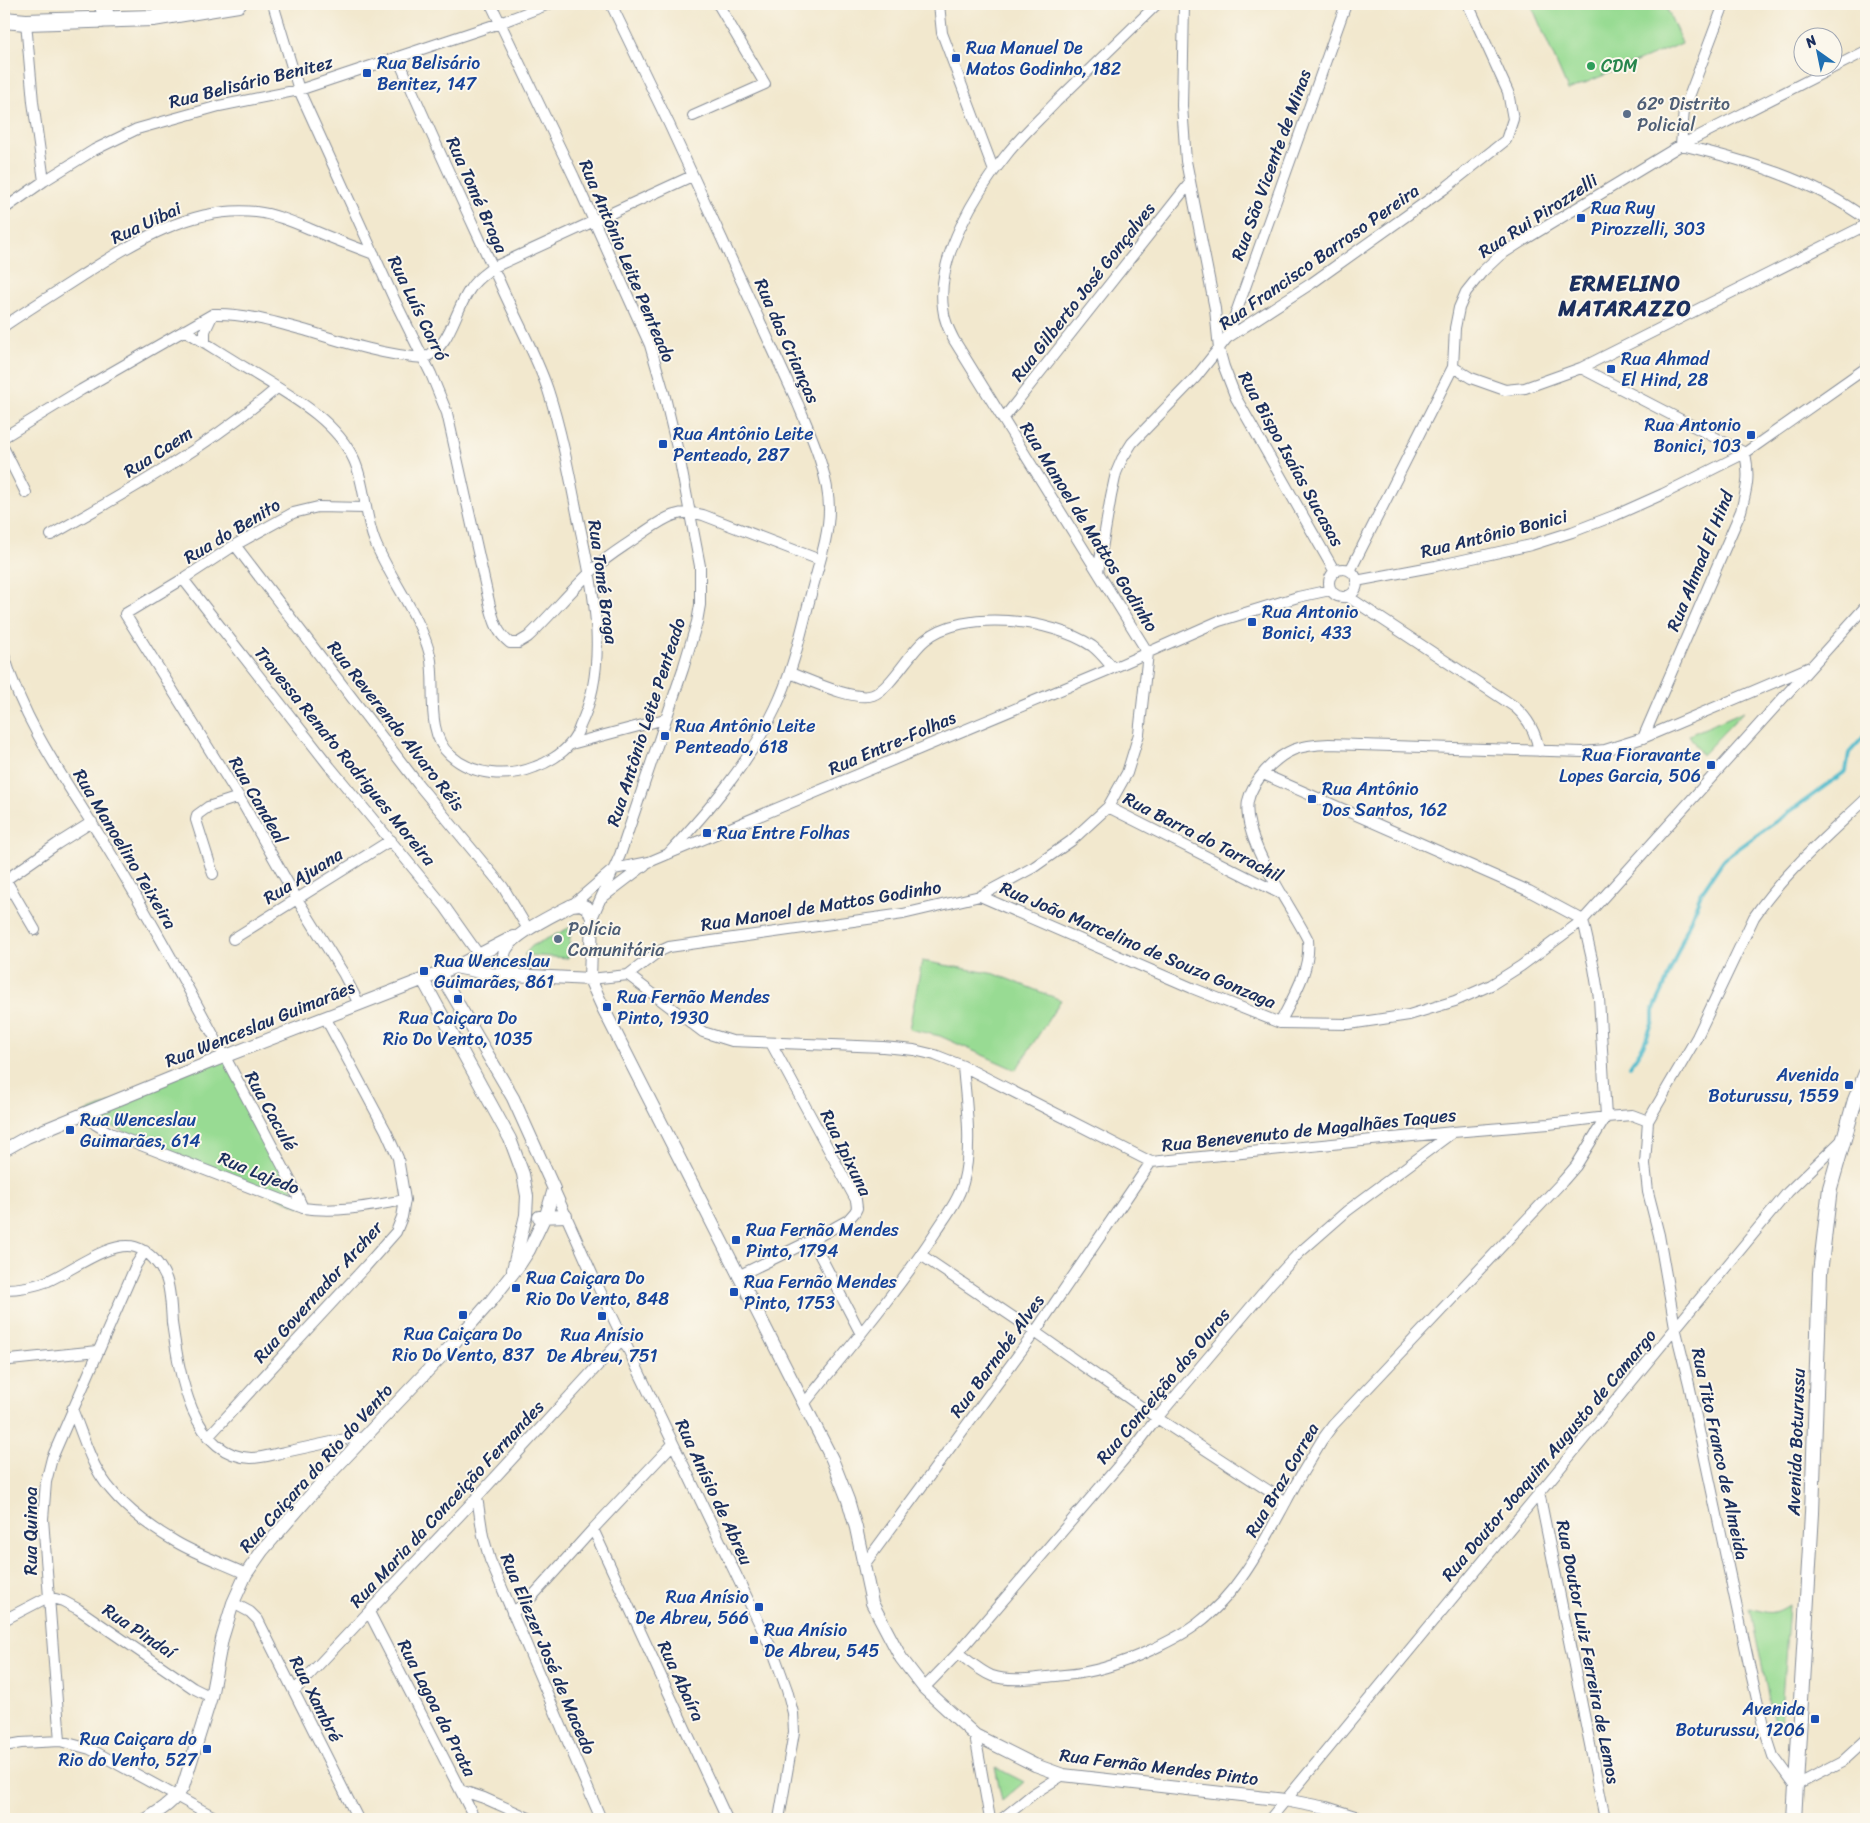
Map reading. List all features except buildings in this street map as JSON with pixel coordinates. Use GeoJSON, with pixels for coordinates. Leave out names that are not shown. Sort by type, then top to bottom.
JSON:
{"type":"FeatureCollection","features":[{"type":"Feature","properties":{"kind":"main road"},"geometry":{"type":"LineString","coordinates":[[4,20],[26,22],[102,12],[153,18],[238,4]]}},
{"type":"Feature","properties":{"kind":"main road","name":"Avenida Boturussu"},"geometry":{"type":"LineString","coordinates":[[1794,1819],[1812,1513],[1820,1273],[1828,1201],[1855,1100],[1866,1073]]}},
{"type":"Feature","properties":{"kind":"street","name":"Rua Luís Corró"},"geometry":{"type":"LineString","coordinates":[[274,4],[299,90],[439,392],[451,426],[488,597],[501,637],[510,643],[518,643],[528,636],[589,574]]}},
{"type":"Feature","properties":{"kind":"street","name":"Rua Antônio Leite Penteado"},"geometry":{"type":"LineString","coordinates":[[491,4],[574,177],[650,345],[664,393],[700,566],[700,605],[683,669],[614,869],[592,918]]}},
{"type":"Feature","properties":{"kind":"street","name":"Rua Belisário Benitez"},"geometry":{"type":"LineString","coordinates":[[4,209],[94,150],[137,128],[219,106],[299,90],[500,23],[549,4]]}},
{"type":"Feature","properties":{"kind":"street","name":"Rua das Crianças"},"geometry":{"type":"LineString","coordinates":[[611,4],[749,295],[798,404],[813,441],[825,481],[829,509],[827,531],[790,673],[775,709],[744,763],[727,786],[668,854]]}},
{"type":"Feature","properties":{"kind":"street"},"geometry":{"type":"LineString","coordinates":[[692,116],[765,84],[718,4]]}},
{"type":"Feature","properties":{"kind":"street"},"geometry":{"type":"LineString","coordinates":[[938,4],[942,33],[994,171]]}},
{"type":"Feature","properties":{"kind":"street","name":"Rua Manoel de Mattos Godinho"},"geometry":{"type":"LineString","coordinates":[[628,975],[658,952],[669,947],[903,914],[980,896],[1034,867],[1071,841],[1108,807],[1126,773],[1139,734],[1148,653],[954,340],[943,310],[943,276],[956,238],[994,171],[1033,125],[1157,4]]}},
{"type":"Feature","properties":{"kind":"street","name":"Rua Bispo Isaías Sucasas"},"geometry":{"type":"LineString","coordinates":[[1184,4],[1182,106],[1186,161],[1214,309],[1219,349],[1226,375],[1236,398],[1335,572]]}},
{"type":"Feature","properties":{"kind":"street","name":"Rua São Vicente de Minas"},"geometry":{"type":"LineString","coordinates":[[1227,338],[1346,4]]}},
{"type":"Feature","properties":{"kind":"street","name":"Rua Francisco Barroso Pereira"},"geometry":{"type":"LineString","coordinates":[[1098,572],[1110,496],[1122,459],[1132,443],[1196,377],[1227,338],[1312,282],[1436,194],[1506,140],[1513,119],[1508,92],[1468,4]]}},
{"type":"Feature","properties":{"kind":"street"},"geometry":{"type":"LineString","coordinates":[[1724,4],[1684,110],[1681,145],[1755,165],[1832,198],[1866,219]]}},
{"type":"Feature","properties":{"kind":"street"},"geometry":{"type":"LineString","coordinates":[[26,22],[44,181]]}},
{"type":"Feature","properties":{"kind":"street","name":"Rua Rui Pirozzelli"},"geometry":{"type":"LineString","coordinates":[[1453,367],[1455,328],[1459,308],[1466,292],[1482,272],[1507,251],[1681,145],[1866,51]]}},
{"type":"Feature","properties":{"kind":"street","name":"Rua Tomé Braga"},"geometry":{"type":"LineString","coordinates":[[184,330],[277,388],[316,415],[347,446],[356,463],[362,481],[365,508],[374,540],[429,650],[432,665],[435,728],[438,740],[449,755],[469,767],[500,774],[512,774],[536,767],[548,761],[571,744],[588,710],[595,682],[596,626],[589,574],[568,466],[548,391],[537,362],[492,268],[398,58]]}},
{"type":"Feature","properties":{"kind":"street"},"geometry":{"type":"LineString","coordinates":[[4,437],[213,314],[236,315],[272,321],[370,349],[424,358],[437,350],[451,328],[469,289],[492,268],[692,176]]}},
{"type":"Feature","properties":{"kind":"street","name":"Rua Gilberto José Gonçalves"},"geometry":{"type":"LineString","coordinates":[[1003,419],[1189,184]]}},
{"type":"Feature","properties":{"kind":"street","name":"Rua Uibai"},"geometry":{"type":"LineString","coordinates":[[4,326],[110,257],[166,227],[206,215],[229,212],[256,212],[287,220],[374,254]]}},
{"type":"Feature","properties":{"kind":"street"},"geometry":{"type":"LineString","coordinates":[[1350,571],[1453,367],[1471,378],[1505,390],[1525,388],[1581,368],[1866,225]]}},
{"type":"Feature","properties":{"kind":"street"},"geometry":{"type":"LineString","coordinates":[[205,342],[205,331],[213,314]]}},
{"type":"Feature","properties":{"kind":"street"},"geometry":{"type":"LineString","coordinates":[[1581,368],[1744,452]]}},
{"type":"Feature","properties":{"kind":"street","name":"Rua Antônio Bonici"},"geometry":{"type":"LineString","coordinates":[[1356,581],[1531,545],[1572,532],[1663,494],[1744,452],[1866,368]]}},
{"type":"Feature","properties":{"kind":"street","name":"Rua Caem"},"geometry":{"type":"LineString","coordinates":[[50,535],[125,493],[164,468],[237,420],[277,388]]}},
{"type":"Feature","properties":{"kind":"street"},"geometry":{"type":"LineString","coordinates":[[4,449],[26,493]]}},
{"type":"Feature","properties":{"kind":"street","name":"Rua Ahmad El Hind"},"geometry":{"type":"LineString","coordinates":[[1643,738],[1741,510],[1748,487],[1748,470],[1744,452]]}},
{"type":"Feature","properties":{"kind":"street","name":"Rua do Benito"},"geometry":{"type":"LineString","coordinates":[[125,614],[183,579],[235,544],[277,520],[306,508],[335,506],[365,508]]}},
{"type":"Feature","properties":{"kind":"street"},"geometry":{"type":"LineString","coordinates":[[589,574],[608,558],[669,516],[690,511],[721,521],[820,560]]}},
{"type":"Feature","properties":{"kind":"street","name":"Rua Reverendo Alvaro Réis"},"geometry":{"type":"LineString","coordinates":[[235,544],[418,784],[503,887],[528,929]]}},
{"type":"Feature","properties":{"kind":"street"},"geometry":{"type":"LineString","coordinates":[[1340,569],[1350,571],[1356,581],[1356,587],[1352,593],[1340,597],[1334,594],[1330,590],[1330,577],[1340,569]]}},
{"type":"Feature","properties":{"kind":"street","name":"Travessa Renato Rodrigues Moreira"},"geometry":{"type":"LineString","coordinates":[[183,579],[330,767],[445,907],[479,955]]}},
{"type":"Feature","properties":{"kind":"street"},"geometry":{"type":"LineString","coordinates":[[1148,653],[1219,621],[1288,600],[1330,590]]}},
{"type":"Feature","properties":{"kind":"street"},"geometry":{"type":"LineString","coordinates":[[1347,596],[1514,707],[1522,714],[1534,731],[1539,751]]}},
{"type":"Feature","properties":{"kind":"street","name":"Rua João Marcelino de Souza Gonzaga"},"geometry":{"type":"LineString","coordinates":[[980,896],[1192,988],[1280,1023],[1349,1024],[1409,1015],[1455,1000],[1491,985],[1521,966],[1583,920],[1866,606]]}},
{"type":"Feature","properties":{"kind":"street","name":"Rua Candeal"},"geometry":{"type":"LineString","coordinates":[[125,614],[239,797],[297,899],[343,973],[359,1004]]}},
{"type":"Feature","properties":{"kind":"street"},"geometry":{"type":"LineString","coordinates":[[790,673],[852,696],[864,697],[883,689],[917,647],[940,629],[991,620],[1032,623],[1074,637],[1092,646],[1113,668]]}},
{"type":"Feature","properties":{"kind":"street","name":"Rua Entre-Folhas"},"geometry":{"type":"LineString","coordinates":[[614,869],[649,862],[1148,653]]}},
{"type":"Feature","properties":{"kind":"street","name":"Rua Manoelino Teixeira"},"geometry":{"type":"LineString","coordinates":[[4,655],[9,672],[50,759],[92,822],[178,970],[224,1057]]}},
{"type":"Feature","properties":{"kind":"street"},"geometry":{"type":"LineString","coordinates":[[1280,1023],[1307,967],[1310,953],[1308,940],[1258,851],[1248,815],[1248,801],[1263,774],[1275,761],[1290,750],[1316,744],[1583,752],[1605,750],[1643,738],[1813,666]]}},
{"type":"Feature","properties":{"kind":"street"},"geometry":{"type":"LineString","coordinates":[[571,744],[665,719]]}},
{"type":"Feature","properties":{"kind":"street"},"geometry":{"type":"LineString","coordinates":[[1263,774],[1529,891],[1583,920],[1599,998],[1606,1117]]}},
{"type":"Feature","properties":{"kind":"street"},"geometry":{"type":"LineString","coordinates":[[213,874],[196,820],[197,815],[208,807],[239,797]]}},
{"type":"Feature","properties":{"kind":"street"},"geometry":{"type":"LineString","coordinates":[[1648,1121],[1697,1038],[1754,917],[1766,899],[1798,864],[1866,798]]}},
{"type":"Feature","properties":{"kind":"street","name":"Rua Barra do Tarrachil"},"geometry":{"type":"LineString","coordinates":[[1108,807],[1283,895]]}},
{"type":"Feature","properties":{"kind":"street"},"geometry":{"type":"LineString","coordinates":[[35,930],[4,879],[92,822]]}},
{"type":"Feature","properties":{"kind":"street","name":"Rua Ajuana"},"geometry":{"type":"LineString","coordinates":[[233,939],[391,840]]}},
{"type":"Feature","properties":{"kind":"street","name":"Rua Entre-Folhas"},"geometry":{"type":"LineString","coordinates":[[602,897],[649,862]]}},
{"type":"Feature","properties":{"kind":"street"},"geometry":{"type":"LineString","coordinates":[[518,975],[506,964],[504,952],[508,946],[528,929],[572,905],[614,869]]}},
{"type":"Feature","properties":{"kind":"street"},"geometry":{"type":"LineString","coordinates":[[572,905],[584,905],[588,908],[592,918],[590,979]]}},
{"type":"Feature","properties":{"kind":"street","name":"Rua Wenceslau Guimarães"},"geometry":{"type":"LineString","coordinates":[[4,1150],[27,1137],[83,1114],[455,967],[528,929]]}},
{"type":"Feature","properties":{"kind":"street"},"geometry":{"type":"LineString","coordinates":[[455,967],[491,974],[590,979],[628,975]]}},
{"type":"Feature","properties":{"kind":"street"},"geometry":{"type":"LineString","coordinates":[[440,973],[512,1098],[554,1190]]}},
{"type":"Feature","properties":{"kind":"street","name":"Rua Benevenuto de Magalhães Taques"},"geometry":{"type":"LineString","coordinates":[[628,975],[703,1032],[732,1041],[883,1047],[914,1050],[936,1055],[963,1066],[1151,1162],[1606,1117],[1632,1115],[1648,1121]]}},
{"type":"Feature","properties":{"kind":"street","name":"Rua Fernão Mendes Pinto"},"geometry":{"type":"LineString","coordinates":[[590,979],[738,1276],[832,1459],[848,1500],[872,1603],[902,1658],[924,1688],[975,1735],[1034,1765],[1063,1775],[1285,1800],[1326,1808],[1361,1819]]}},
{"type":"Feature","properties":{"kind":"street","name":"Rua Caiçara do Rio do Vento"},"geometry":{"type":"LineString","coordinates":[[423,980],[510,1139],[523,1174],[527,1196],[526,1215],[512,1272]]}},
{"type":"Feature","properties":{"kind":"street","name":"Rua Governador Archer"},"geometry":{"type":"LineString","coordinates":[[208,1437],[396,1232],[402,1217],[405,1200],[398,1158],[386,1131],[325,1017]]}},
{"type":"Feature","properties":{"kind":"street","name":"Rua Ipixuna"},"geometry":{"type":"LineString","coordinates":[[738,1276],[812,1240],[853,1216],[857,1208],[856,1200],[771,1043]]}},
{"type":"Feature","properties":{"kind":"street","name":"Rua Caculé"},"geometry":{"type":"LineString","coordinates":[[224,1057],[303,1208]]}},
{"type":"Feature","properties":{"kind":"street"},"geometry":{"type":"LineString","coordinates":[[804,1404],[861,1334],[921,1255],[956,1201],[963,1185],[967,1164],[963,1066]]}},
{"type":"Feature","properties":{"kind":"street","name":"Rua Lajedo"},"geometry":{"type":"LineString","coordinates":[[83,1114],[110,1133],[303,1208],[331,1211],[363,1208],[405,1200]]}},
{"type":"Feature","properties":{"kind":"street","name":"Rua Braz Correa"},"geometry":{"type":"LineString","coordinates":[[958,1653],[982,1670],[994,1676],[1005,1678],[1043,1677],[1090,1672],[1139,1656],[1198,1624],[1219,1604],[1257,1556],[1322,1440],[1333,1426],[1563,1181],[1576,1166],[1606,1117]]}},
{"type":"Feature","properties":{"kind":"street","name":"Rua Tito Franco de Almeida"},"geometry":{"type":"LineString","coordinates":[[1648,1121],[1645,1164],[1648,1192],[1659,1235],[1676,1327],[1750,1669],[1763,1725],[1773,1756],[1795,1786]]}},
{"type":"Feature","properties":{"kind":"street","name":"Rua Conceição dos Ouros"},"geometry":{"type":"LineString","coordinates":[[924,1688],[958,1653],[1138,1443],[1272,1282],[1298,1254],[1347,1211],[1453,1132]]}},
{"type":"Feature","properties":{"kind":"street","name":"Rua Doutor Joaquim Augusto de Camargo"},"geometry":{"type":"LineString","coordinates":[[1270,1819],[1788,1192],[1845,1136]]}},
{"type":"Feature","properties":{"kind":"street","name":"Rua Barnabé Alves"},"geometry":{"type":"LineString","coordinates":[[864,1565],[1035,1332],[1151,1162]]}},
{"type":"Feature","properties":{"kind":"street","name":"Rua Caiçara do Rio do Vento"},"geometry":{"type":"LineString","coordinates":[[147,1819],[176,1797],[186,1778],[211,1697],[222,1639],[246,1574],[262,1551],[323,1482],[454,1344],[491,1301],[529,1250],[545,1217],[554,1190]]}},
{"type":"Feature","properties":{"kind":"street","name":"Rua Anísio de Abreu"},"geometry":{"type":"LineString","coordinates":[[554,1190],[774,1654],[787,1690],[793,1713],[794,1732],[779,1819]]}},
{"type":"Feature","properties":{"kind":"street"},"geometry":{"type":"LineString","coordinates":[[526,1215],[545,1217],[566,1216]]}},
{"type":"Feature","properties":{"kind":"street"},"geometry":{"type":"LineString","coordinates":[[812,1240],[861,1334]]}},
{"type":"Feature","properties":{"kind":"street"},"geometry":{"type":"LineString","coordinates":[[4,1289],[22,1288],[47,1282],[112,1248],[133,1246],[145,1251],[159,1264],[167,1280],[174,1336],[187,1395],[196,1417],[208,1437],[216,1445],[231,1454],[251,1458],[355,1437],[364,1439]]}},
{"type":"Feature","properties":{"kind":"street","name":"Rua Quinoa"},"geometry":{"type":"LineString","coordinates":[[60,1741],[43,1519],[46,1482],[52,1458],[72,1409],[136,1265],[145,1251]]}},
{"type":"Feature","properties":{"kind":"street"},"geometry":{"type":"LineString","coordinates":[[921,1255],[1157,1418],[1286,1502]]}},
{"type":"Feature","properties":{"kind":"street","name":"Rua Maria da Conceição Fernandes"},"geometry":{"type":"LineString","coordinates":[[294,1692],[623,1338]]}},
{"type":"Feature","properties":{"kind":"street"},"geometry":{"type":"LineString","coordinates":[[4,1362],[98,1351]]}},
{"type":"Feature","properties":{"kind":"street"},"geometry":{"type":"LineString","coordinates":[[72,1409],[95,1467],[128,1508],[177,1543],[246,1574]]}},
{"type":"Feature","properties":{"kind":"street"},"geometry":{"type":"LineString","coordinates":[[512,1614],[530,1599],[674,1444]]}},
{"type":"Feature","properties":{"kind":"street","name":"Rua Doutor Luiz Ferreira de Lemos"},"geometry":{"type":"LineString","coordinates":[[1539,1492],[1605,1819]]}},
{"type":"Feature","properties":{"kind":"street","name":"Rua Eliezer José de Macedo"},"geometry":{"type":"LineString","coordinates":[[477,1497],[483,1536],[490,1560],[601,1819]]}},
{"type":"Feature","properties":{"kind":"street","name":"Rua Abaíra"},"geometry":{"type":"LineString","coordinates":[[593,1529],[727,1819]]}},
{"type":"Feature","properties":{"kind":"street"},"geometry":{"type":"LineString","coordinates":[[4,1620],[48,1597]]}},
{"type":"Feature","properties":{"kind":"street","name":"Rua Pindaí"},"geometry":{"type":"LineString","coordinates":[[48,1597],[63,1601],[78,1609],[194,1688],[211,1697]]}},
{"type":"Feature","properties":{"kind":"street","name":"Rua Xambré"},"geometry":{"type":"LineString","coordinates":[[234,1603],[250,1612],[258,1620],[358,1819]]}},
{"type":"Feature","properties":{"kind":"street","name":"Rua Lagoa da Prata"},"geometry":{"type":"LineString","coordinates":[[369,1612],[475,1819]]}},
{"type":"Feature","properties":{"kind":"street"},"geometry":{"type":"LineString","coordinates":[[975,1735],[990,1819]]}},
{"type":"Feature","properties":{"kind":"street"},"geometry":{"type":"LineString","coordinates":[[1795,1786],[1843,1762],[1866,1740]]}},
{"type":"Feature","properties":{"kind":"street"},"geometry":{"type":"LineString","coordinates":[[4,1746],[60,1741],[90,1749],[218,1819]]}},
{"type":"Feature","properties":{"kind":"street"},"geometry":{"type":"LineString","coordinates":[[1002,1819],[1033,1794],[1063,1775]]}},
{"type":"Feature","properties":{"kind":"street"},"geometry":{"type":"LineString","coordinates":[[460,1790],[484,1798],[531,1819]]}},
{"type":"Feature","properties":{"kind":"green space","name":"CDM"},"geometry":{"type":"Polygon","coordinates":[[[1531,4],[1665,4],[1682,43],[1568,90],[1531,4]]]}},
{"type":"Feature","properties":{"kind":"green space"},"geometry":{"type":"Polygon","coordinates":[[[1744,711],[1702,755],[1689,735],[1744,711]]]}},
{"type":"Feature","properties":{"kind":"green space"},"geometry":{"type":"Polygon","coordinates":[[[571,927],[568,958],[524,955],[532,946],[571,927]]]}},
{"type":"Feature","properties":{"kind":"green space"},"geometry":{"type":"Polygon","coordinates":[[[922,961],[995,974],[1061,1000],[1016,1070],[940,1036],[909,1029],[922,961]]]}},
{"type":"Feature","properties":{"kind":"green space"},"geometry":{"type":"Polygon","coordinates":[[[224,1057],[303,1208],[83,1114],[224,1057]]]}},
{"type":"Feature","properties":{"kind":"green space"},"geometry":{"type":"Polygon","coordinates":[[[1789,1605],[1780,1726],[1774,1724],[1750,1608],[1774,1612],[1789,1605]]]}},
{"type":"Feature","properties":{"kind":"green space"},"geometry":{"type":"Polygon","coordinates":[[[995,1767],[1024,1782],[1002,1801],[995,1767]]]}},
{"type":"Feature","properties":{"kind":"waterway"},"geometry":{"type":"LineString","coordinates":[[1630,1066],[1643,1046],[1653,1022],[1653,1011],[1701,893],[1724,859],[1846,771],[1849,753],[1866,734]]}},
{"type":"Feature","properties":{"kind":"place","name":"Rua Manuel De Matos Godinho, 182"},"geometry":{"type":"Point","coordinates":[956,58]}},
{"type":"Feature","properties":{"kind":"place","name":"CDM"},"geometry":{"type":"Point","coordinates":[1591,66]}},
{"type":"Feature","properties":{"kind":"place","name":"Rua Belisário Benitez, 147"},"geometry":{"type":"Point","coordinates":[367,73]}},
{"type":"Feature","properties":{"kind":"place","name":"62º Distrito Policial"},"geometry":{"type":"Point","coordinates":[1627,114]}},
{"type":"Feature","properties":{"kind":"place","name":"Rua Ruy Pirozzelli, 303"},"geometry":{"type":"Point","coordinates":[1581,218]}},
{"type":"Feature","properties":{"kind":"place","name":"Rua Ahmad El Hind, 28"},"geometry":{"type":"Point","coordinates":[1611,369]}},
{"type":"Feature","properties":{"kind":"place","name":"Rua Antonio Bonici, 103"},"geometry":{"type":"Point","coordinates":[1751,435]}},
{"type":"Feature","properties":{"kind":"place","name":"Rua Antônio Leite Penteado, 287"},"geometry":{"type":"Point","coordinates":[663,444]}},
{"type":"Feature","properties":{"kind":"place","name":"Rua Antonio Bonici, 433"},"geometry":{"type":"Point","coordinates":[1252,622]}},
{"type":"Feature","properties":{"kind":"place","name":"Rua Antônio Leite Penteado, 618"},"geometry":{"type":"Point","coordinates":[665,736]}},
{"type":"Feature","properties":{"kind":"place","name":"Rua Fioravante Lopes Garcia, 506"},"geometry":{"type":"Point","coordinates":[1711,765]}},
{"type":"Feature","properties":{"kind":"place","name":"Rua Antônio Dos Santos, 162"},"geometry":{"type":"Point","coordinates":[1312,799]}},
{"type":"Feature","properties":{"kind":"place","name":"Rua Entre Folhas"},"geometry":{"type":"Point","coordinates":[707,833]}},
{"type":"Feature","properties":{"kind":"place","name":"Polícia Comunitária"},"geometry":{"type":"Point","coordinates":[558,939]}},
{"type":"Feature","properties":{"kind":"place","name":"Rua Wenceslau Guimarães, 861"},"geometry":{"type":"Point","coordinates":[424,971]}},
{"type":"Feature","properties":{"kind":"place","name":"Rua Caiçara Do Rio Do Vento, 1035"},"geometry":{"type":"Point","coordinates":[458,999]}},
{"type":"Feature","properties":{"kind":"place","name":"Rua Fernão Mendes Pinto, 1930"},"geometry":{"type":"Point","coordinates":[607,1007]}},
{"type":"Feature","properties":{"kind":"place","name":"Avenida Boturussu, 1559"},"geometry":{"type":"Point","coordinates":[1849,1085]}},
{"type":"Feature","properties":{"kind":"place","name":"Rua Wenceslau Guimarães, 614"},"geometry":{"type":"Point","coordinates":[70,1130]}},
{"type":"Feature","properties":{"kind":"place","name":"Rua Fernão Mendes Pinto, 1794"},"geometry":{"type":"Point","coordinates":[736,1240]}},
{"type":"Feature","properties":{"kind":"place","name":"Rua Caiçara Do Rio Do Vento, 848"},"geometry":{"type":"Point","coordinates":[516,1288]}},
{"type":"Feature","properties":{"kind":"place","name":"Rua Fernão Mendes Pinto, 1753"},"geometry":{"type":"Point","coordinates":[734,1292]}},
{"type":"Feature","properties":{"kind":"place","name":"Rua Caiçara Do Rio Do Vento, 837"},"geometry":{"type":"Point","coordinates":[463,1315]}},
{"type":"Feature","properties":{"kind":"place","name":"Rua Anísio De Abreu, 751"},"geometry":{"type":"Point","coordinates":[602,1316]}},
{"type":"Feature","properties":{"kind":"place","name":"Rua Anísio De Abreu, 566"},"geometry":{"type":"Point","coordinates":[759,1607]}},
{"type":"Feature","properties":{"kind":"place","name":"Rua Anísio De Abreu, 545"},"geometry":{"type":"Point","coordinates":[754,1640]}},
{"type":"Feature","properties":{"kind":"place","name":"Avenida Boturussu, 1206"},"geometry":{"type":"Point","coordinates":[1815,1719]}},
{"type":"Feature","properties":{"kind":"place","name":"Rua Caiçara do Rio do Vento, 527"},"geometry":{"type":"Point","coordinates":[207,1749]}},
{"type":"Feature","properties":{"kind":"district","name":"ERMELINO MATARAZZO"},"geometry":{"type":"Point","coordinates":[1625,296]}}]}
